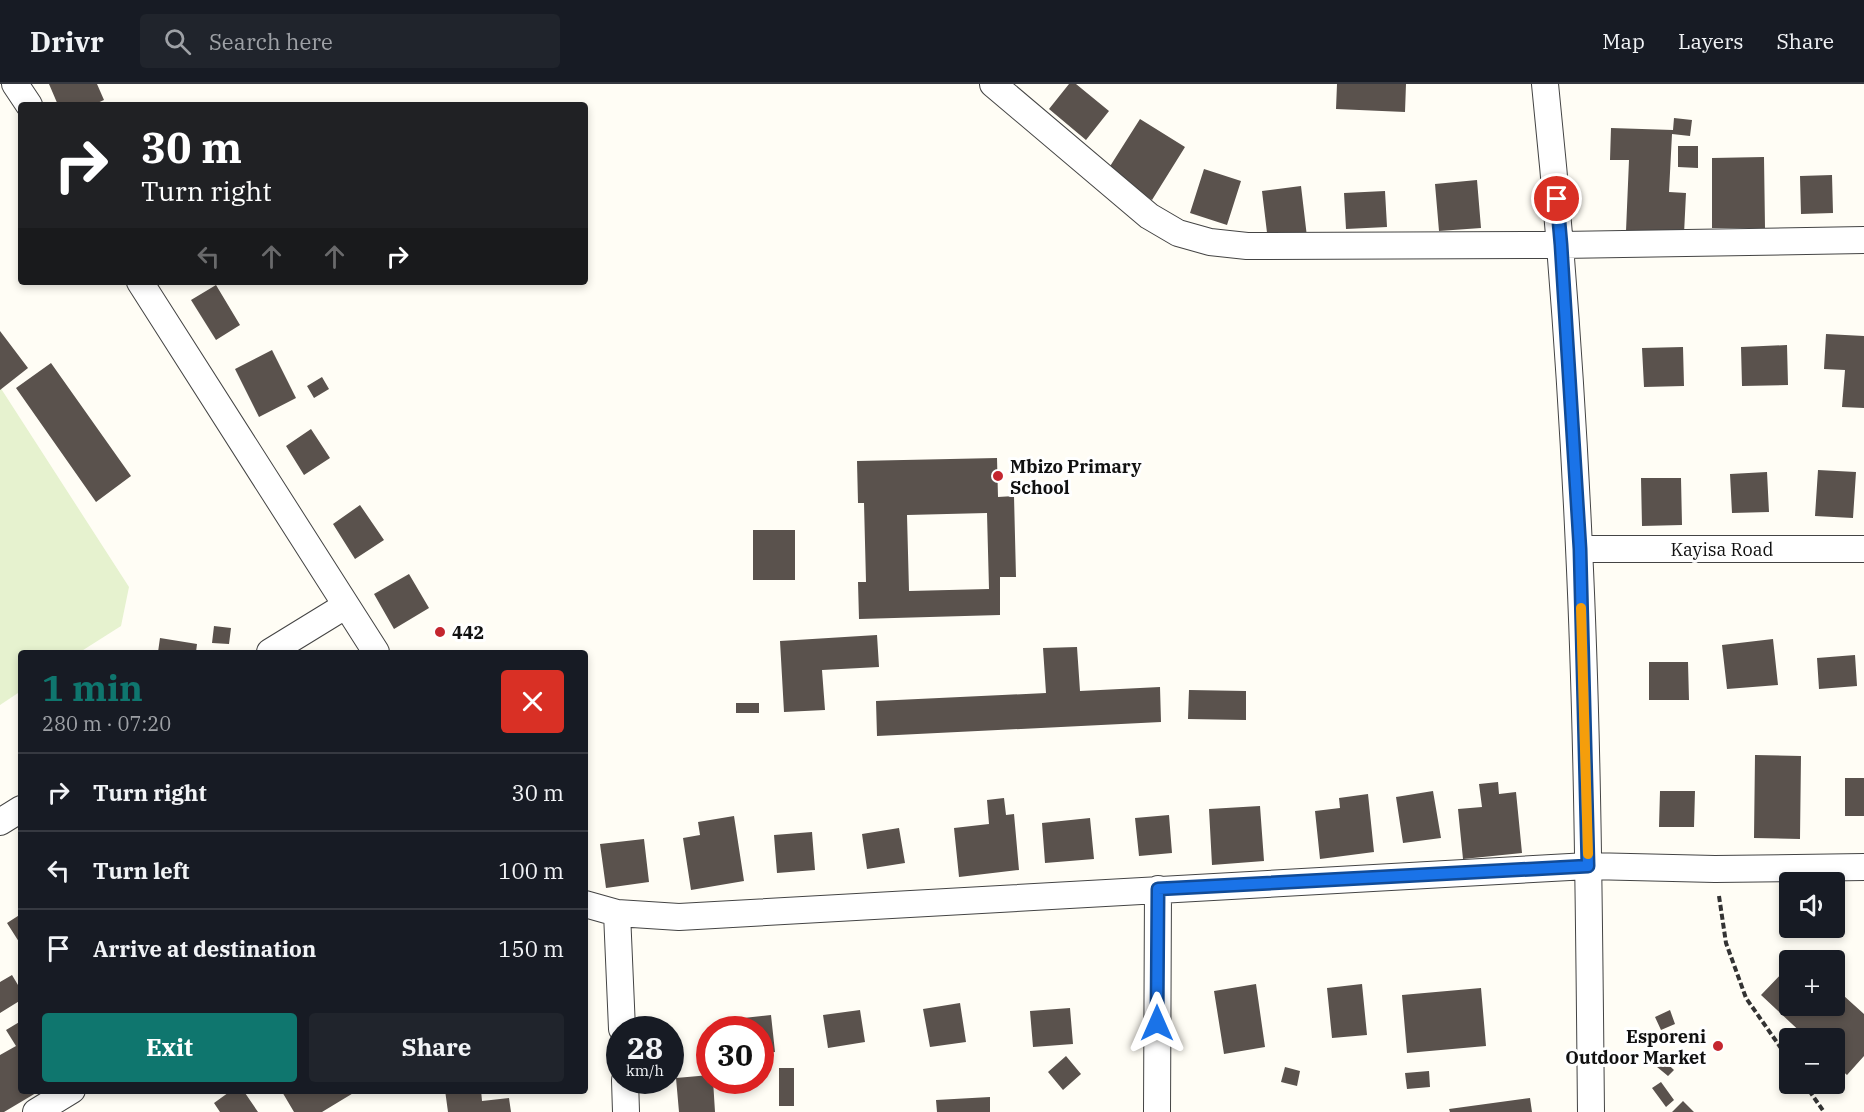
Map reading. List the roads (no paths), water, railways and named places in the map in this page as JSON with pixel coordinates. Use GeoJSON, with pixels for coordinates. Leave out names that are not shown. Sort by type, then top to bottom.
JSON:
{"type":"FeatureCollection","features":[{"type":"Feature","properties":{"kind":"street"},"geometry":{"type":"LineString","coordinates":[[15,84],[27,102]]}},
{"type":"Feature","properties":{"kind":"street"},"geometry":{"type":"LineString","coordinates":[[993,84],[1149,216],[1178,233],[1210,242],[1247,246],[1561,245],[1864,240]]}},
{"type":"Feature","properties":{"kind":"street"},"geometry":{"type":"LineString","coordinates":[[1545,84],[1561,245],[1580,549],[1588,866],[1591,1112]]}},
{"type":"Feature","properties":{"kind":"street"},"geometry":{"type":"LineString","coordinates":[[143,285],[375,650]]}},
{"type":"Feature","properties":{"kind":"street","name":"Kayisa Road"},"geometry":{"type":"LineString","coordinates":[[1580,549],[1864,549]]}},
{"type":"Feature","properties":{"kind":"street"},"geometry":{"type":"LineString","coordinates":[[273,650],[345,606]]}},
{"type":"Feature","properties":{"kind":"street"},"geometry":{"type":"LineString","coordinates":[[0,822],[18,811]]}},
{"type":"Feature","properties":{"kind":"street"},"geometry":{"type":"LineString","coordinates":[[588,904],[617,913],[680,917],[1588,866],[1715,869],[1864,867]]}},
{"type":"Feature","properties":{"kind":"street"},"geometry":{"type":"LineString","coordinates":[[1157,1112],[1158,889]]}},
{"type":"Feature","properties":{"kind":"street"},"geometry":{"type":"LineString","coordinates":[[617,913],[621,1016]]}},
{"type":"Feature","properties":{"kind":"street"},"geometry":{"type":"LineString","coordinates":[[36,1112],[65,1094]]}},
{"type":"Feature","properties":{"kind":"street"},"geometry":{"type":"LineString","coordinates":[[625,1094],[626,1112]]}},
{"type":"Feature","properties":{"kind":"place","name":"Mbizo Primary School"},"geometry":{"type":"Point","coordinates":[998,476]}},
{"type":"Feature","properties":{"kind":"place","name":"442"},"geometry":{"type":"Point","coordinates":[440,632]}},
{"type":"Feature","properties":{"kind":"place","name":"Esporeni Outdoor Market"},"geometry":{"type":"Point","coordinates":[1718,1046]}}]}
